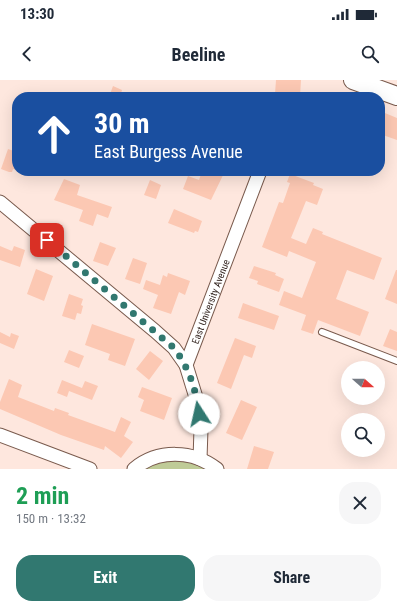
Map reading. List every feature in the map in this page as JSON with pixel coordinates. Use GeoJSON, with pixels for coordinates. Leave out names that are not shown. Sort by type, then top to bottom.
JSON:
{"type":"FeatureCollection","features":[{"type":"Feature","properties":{"kind":"street"},"geometry":{"type":"LineString","coordinates":[[353,80],[384,92]]}},
{"type":"Feature","properties":{"kind":"street","name":"East University Avenue"},"geometry":{"type":"LineString","coordinates":[[186,365],[258,176]]}},
{"type":"Feature","properties":{"kind":"street"},"geometry":{"type":"LineString","coordinates":[[0,202],[174,348],[186,365],[198,404],[201,429],[200,459]]}},
{"type":"Feature","properties":{"kind":"street"},"geometry":{"type":"LineString","coordinates":[[0,435],[90,469]]}},
{"type":"Feature","properties":{"kind":"street"},"geometry":{"type":"LineString","coordinates":[[134,469],[151,459],[166,455],[180,454],[200,459],[217,469]]}},
{"type":"Feature","properties":{"kind":"lane"},"geometry":{"type":"LineString","coordinates":[[322,332],[397,361]]}},
{"type":"Feature","properties":{"kind":"green space"},"geometry":{"type":"Polygon","coordinates":[[[169,460],[186,461],[206,469],[140,469],[169,460]]]}},
{"type":"Feature","properties":{"kind":"building"},"geometry":{"type":"Polygon","coordinates":[[[276,80],[301,80],[300,92],[275,92],[276,80]]]}},
{"type":"Feature","properties":{"kind":"building"},"geometry":{"type":"Polygon","coordinates":[[[113,86],[122,90],[121,92],[111,92],[113,86]]]}},
{"type":"Feature","properties":{"kind":"building"},"geometry":{"type":"Polygon","coordinates":[[[385,113],[397,118],[397,140],[385,136],[385,113]]]}},
{"type":"Feature","properties":{"kind":"building"},"geometry":{"type":"Polygon","coordinates":[[[8,149],[12,150],[12,172],[1,169],[8,149]]]}},
{"type":"Feature","properties":{"kind":"building"},"geometry":{"type":"Polygon","coordinates":[[[188,176],[199,180],[200,176],[223,176],[211,200],[183,189],[188,176]]]}},
{"type":"Feature","properties":{"kind":"building"},"geometry":{"type":"Polygon","coordinates":[[[289,176],[295,176],[314,183],[313,185],[323,189],[317,205],[306,201],[291,238],[306,244],[313,228],[323,232],[322,234],[382,258],[374,280],[347,270],[336,299],[369,312],[360,336],[318,320],[313,334],[301,330],[306,315],[279,305],[284,291],[302,298],[316,262],[289,251],[287,257],[262,247],[279,202],[283,203],[290,183],[287,182],[289,176]]]}},
{"type":"Feature","properties":{"kind":"building"},"geometry":{"type":"Polygon","coordinates":[[[64,179],[80,185],[77,195],[112,207],[108,218],[97,214],[93,226],[79,221],[83,210],[54,200],[64,179]]]}},
{"type":"Feature","properties":{"kind":"building"},"geometry":{"type":"Polygon","coordinates":[[[150,180],[161,185],[156,199],[144,195],[150,180]]]}},
{"type":"Feature","properties":{"kind":"building"},"geometry":{"type":"Polygon","coordinates":[[[174,209],[202,221],[198,232],[195,231],[194,233],[168,223],[174,209]]]}},
{"type":"Feature","properties":{"kind":"building"},"geometry":{"type":"Polygon","coordinates":[[[100,242],[116,248],[108,266],[93,261],[100,242]]]}},
{"type":"Feature","properties":{"kind":"building"},"geometry":{"type":"Polygon","coordinates":[[[0,246],[12,251],[14,246],[25,250],[20,267],[0,260],[0,246]]]}},
{"type":"Feature","properties":{"kind":"building"},"geometry":{"type":"Polygon","coordinates":[[[133,258],[147,263],[140,284],[125,279],[133,258]]]}},
{"type":"Feature","properties":{"kind":"building"},"geometry":{"type":"Polygon","coordinates":[[[254,266],[276,273],[275,275],[284,279],[279,292],[257,284],[258,281],[249,278],[254,266]]]}},
{"type":"Feature","properties":{"kind":"building"},"geometry":{"type":"Polygon","coordinates":[[[36,269],[53,276],[44,301],[27,294],[36,269]]]}},
{"type":"Feature","properties":{"kind":"building"},"geometry":{"type":"Polygon","coordinates":[[[397,270],[397,304],[385,299],[397,270]]]}},
{"type":"Feature","properties":{"kind":"building"},"geometry":{"type":"Polygon","coordinates":[[[168,273],[190,281],[185,295],[179,292],[171,314],[153,308],[158,295],[143,289],[146,280],[160,285],[163,275],[167,277],[168,273]]]}},
{"type":"Feature","properties":{"kind":"building"},"geometry":{"type":"Polygon","coordinates":[[[69,294],[83,299],[81,314],[77,313],[75,320],[62,316],[69,294]]]}},
{"type":"Feature","properties":{"kind":"building"},"geometry":{"type":"Polygon","coordinates":[[[243,303],[279,316],[274,330],[238,318],[243,303]]]}},
{"type":"Feature","properties":{"kind":"building"},"geometry":{"type":"Polygon","coordinates":[[[92,324],[135,339],[125,366],[108,360],[110,354],[85,345],[92,324]]]}},
{"type":"Feature","properties":{"kind":"building"},"geometry":{"type":"Polygon","coordinates":[[[390,329],[397,332],[397,351],[383,346],[390,329]]]}},
{"type":"Feature","properties":{"kind":"building"},"geometry":{"type":"Polygon","coordinates":[[[0,332],[10,337],[11,333],[19,336],[14,349],[0,343],[0,332]]]}},
{"type":"Feature","properties":{"kind":"building"},"geometry":{"type":"Polygon","coordinates":[[[235,338],[256,346],[252,358],[244,355],[231,389],[217,383],[235,338]]]}},
{"type":"Feature","properties":{"kind":"building"},"geometry":{"type":"Polygon","coordinates":[[[69,350],[84,356],[79,368],[64,362],[69,350]]]}},
{"type":"Feature","properties":{"kind":"building"},"geometry":{"type":"Polygon","coordinates":[[[150,351],[163,361],[149,380],[136,369],[150,351]]]}},
{"type":"Feature","properties":{"kind":"building"},"geometry":{"type":"Polygon","coordinates":[[[9,379],[22,385],[18,397],[54,411],[55,408],[69,413],[68,415],[115,432],[121,417],[131,422],[124,436],[133,442],[121,458],[105,446],[104,450],[61,435],[0,409],[0,402],[9,379]]]}},
{"type":"Feature","properties":{"kind":"building"},"geometry":{"type":"Polygon","coordinates":[[[62,380],[82,388],[85,381],[98,386],[92,400],[69,391],[67,397],[57,393],[62,380]]]}},
{"type":"Feature","properties":{"kind":"building"},"geometry":{"type":"Polygon","coordinates":[[[142,387],[172,398],[164,420],[140,411],[144,400],[138,397],[142,387]]]}},
{"type":"Feature","properties":{"kind":"building"},"geometry":{"type":"Polygon","coordinates":[[[241,400],[257,407],[242,440],[226,433],[241,400]]]}},
{"type":"Feature","properties":{"kind":"building"},"geometry":{"type":"Polygon","coordinates":[[[254,446],[274,452],[268,469],[247,469],[254,446]]]}},
{"type":"Feature","properties":{"kind":"route"},"geometry":{"type":"LineString","coordinates":[[47,240],[174,348],[188,370],[196,394],[199,414]]}}]}
